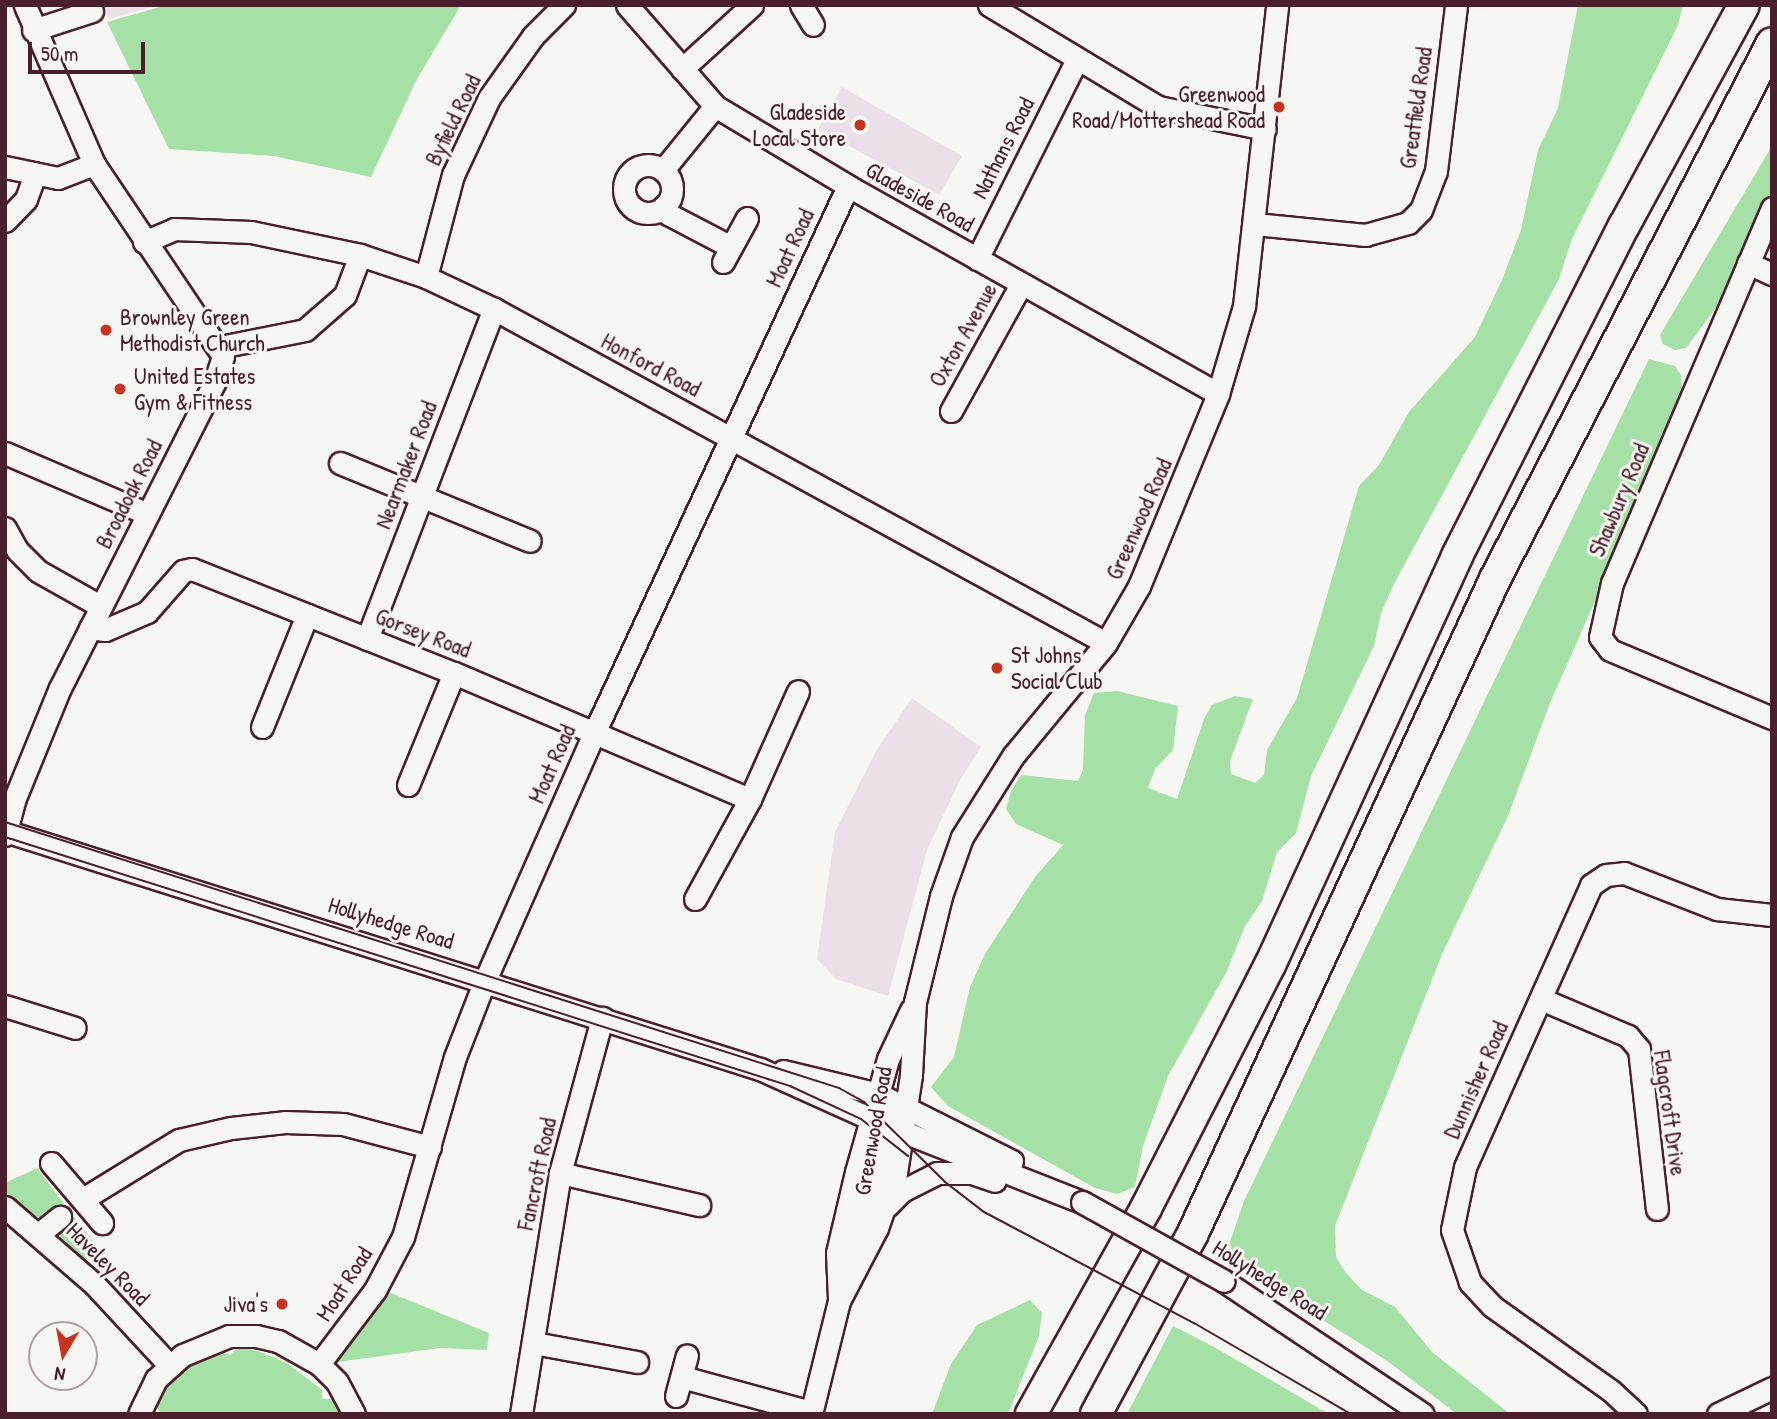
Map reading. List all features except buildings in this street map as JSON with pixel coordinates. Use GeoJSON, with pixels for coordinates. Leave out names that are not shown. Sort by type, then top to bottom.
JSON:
{"type":"FeatureCollection","features":[{"type":"Feature","properties":{"kind":"highway"},"geometry":{"type":"LineString","coordinates":[[1031,1414],[1146,1208],[1270,965],[1457,556],[1624,226],[1728,5]]}},
{"type":"Feature","properties":{"kind":"highway"},"geometry":{"type":"LineString","coordinates":[[1624,226],[1744,5]]}},
{"type":"Feature","properties":{"kind":"highway"},"geometry":{"type":"LineString","coordinates":[[1096,1414],[1193,1233],[1495,579],[1665,245],[1772,43]]}},
{"type":"Feature","properties":{"kind":"highway"},"geometry":{"type":"LineString","coordinates":[[1665,245],[1772,81]]}},
{"type":"Feature","properties":{"kind":"street"},"geometry":{"type":"LineString","coordinates":[[26,5],[33,30],[94,164],[144,242],[220,346],[305,330],[345,295],[360,255]]}},
{"type":"Feature","properties":{"kind":"street","name":"Byfield Road"},"geometry":{"type":"LineString","coordinates":[[426,277],[453,175],[489,98],[533,36],[564,5]]}},
{"type":"Feature","properties":{"kind":"street","name":"Gladeside Road"},"geometry":{"type":"LineString","coordinates":[[627,5],[715,106],[848,186],[1218,394]]}},
{"type":"Feature","properties":{"kind":"street"},"geometry":{"type":"LineString","coordinates":[[682,69],[752,5]]}},
{"type":"Feature","properties":{"kind":"street"},"geometry":{"type":"LineString","coordinates":[[801,5],[813,25]]}},
{"type":"Feature","properties":{"kind":"street"},"geometry":{"type":"LineString","coordinates":[[989,5],[1076,61],[1158,107],[1265,129]]}},
{"type":"Feature","properties":{"kind":"street","name":"Greenwood Road"},"geometry":{"type":"LineString","coordinates":[[887,1125],[906,1108],[915,1002],[941,896],[962,837],[1013,756],[1106,643],[1168,525],[1218,394],[1244,306],[1277,5]]}},
{"type":"Feature","properties":{"kind":"street","name":"Greatfield Road"},"geometry":{"type":"LineString","coordinates":[[1255,224],[1365,235],[1408,223],[1421,210],[1436,171],[1456,5]]}},
{"type":"Feature","properties":{"kind":"street"},"geometry":{"type":"LineString","coordinates":[[33,30],[92,10]]}},
{"type":"Feature","properties":{"kind":"street","name":"Nathans Road"},"geometry":{"type":"LineString","coordinates":[[977,259],[1076,61]]}},
{"type":"Feature","properties":{"kind":"street"},"geometry":{"type":"LineString","coordinates":[[663,170],[715,106]]}},
{"type":"Feature","properties":{"kind":"street"},"geometry":{"type":"LineString","coordinates":[[5,167],[65,177],[94,164]]}},
{"type":"Feature","properties":{"kind":"street"},"geometry":{"type":"LineString","coordinates":[[664,206],[641,212],[628,202],[625,187],[637,168],[652,165],[663,170],[672,185],[664,206],[668,214],[727,255],[747,218]]}},
{"type":"Feature","properties":{"kind":"street"},"geometry":{"type":"LineString","coordinates":[[5,221],[26,199],[35,174]]}},
{"type":"Feature","properties":{"kind":"street","name":"Moat Road"},"geometry":{"type":"LineString","coordinates":[[319,1364],[389,1265],[403,1237],[455,1057],[486,979],[595,731],[848,186]]}},
{"type":"Feature","properties":{"kind":"street","name":"Shawbury Road"},"geometry":{"type":"LineString","coordinates":[[1772,208],[1612,583],[1600,637],[1610,650],[1772,718]]}},
{"type":"Feature","properties":{"kind":"street","name":"Honford Road"},"geometry":{"type":"LineString","coordinates":[[144,242],[174,229],[251,232],[360,255],[426,277],[494,309],[1106,643]]}},
{"type":"Feature","properties":{"kind":"street"},"geometry":{"type":"LineString","coordinates":[[1748,263],[1772,274]]}},
{"type":"Feature","properties":{"kind":"street","name":"Oxton Avenue"},"geometry":{"type":"LineString","coordinates":[[951,411],[1021,284]]}},
{"type":"Feature","properties":{"kind":"street","name":"Nearmaker Road"},"geometry":{"type":"LineString","coordinates":[[367,639],[494,309]]}},
{"type":"Feature","properties":{"kind":"street","name":"Broadoak Road"},"geometry":{"type":"LineString","coordinates":[[6,832],[30,760],[100,606],[220,370],[220,346]]}},
{"type":"Feature","properties":{"kind":"street"},"geometry":{"type":"LineString","coordinates":[[6,459],[148,514]]}},
{"type":"Feature","properties":{"kind":"street"},"geometry":{"type":"LineString","coordinates":[[340,463],[530,541]]}},
{"type":"Feature","properties":{"kind":"street"},"geometry":{"type":"LineString","coordinates":[[5,528],[18,551],[38,571],[100,606]]}},
{"type":"Feature","properties":{"kind":"street","name":"Gorsey Road"},"geometry":{"type":"LineString","coordinates":[[90,628],[106,630],[147,612],[183,571],[192,569],[595,731],[750,799]]}},
{"type":"Feature","properties":{"kind":"street"},"geometry":{"type":"LineString","coordinates":[[262,727],[307,615]]}},
{"type":"Feature","properties":{"kind":"street"},"geometry":{"type":"LineString","coordinates":[[408,785],[454,673]]}},
{"type":"Feature","properties":{"kind":"street"},"geometry":{"type":"LineString","coordinates":[[695,899],[750,799],[798,691]]}},
{"type":"Feature","properties":{"kind":"street","name":"Hollyhedge Road"},"geometry":{"type":"LineString","coordinates":[[6,832],[486,979],[760,1069],[887,1125],[1082,1202]]}},
{"type":"Feature","properties":{"kind":"street","name":"Dunnisher Road"},"geometry":{"type":"LineString","coordinates":[[1636,1414],[1611,1390],[1492,1307],[1470,1282],[1452,1230],[1465,1167],[1541,999],[1576,911],[1591,885],[1606,875],[1624,873],[1717,909],[1772,915]]}},
{"type":"Feature","properties":{"kind":"street","name":"Flagcroft Drive"},"geometry":{"type":"LineString","coordinates":[[1541,999],[1628,1036],[1639,1049],[1657,1209]]}},
{"type":"Feature","properties":{"kind":"street","name":"Greenwood Road"},"geometry":{"type":"LineString","coordinates":[[811,1413],[839,1301],[887,1206],[887,1125],[878,1094],[888,1059],[915,1002]]}},
{"type":"Feature","properties":{"kind":"street"},"geometry":{"type":"LineString","coordinates":[[5,1006],[75,1028]]}},
{"type":"Feature","properties":{"kind":"street","name":"Fancroft Road"},"geometry":{"type":"LineString","coordinates":[[522,1414],[560,1173],[602,1018]]}},
{"type":"Feature","properties":{"kind":"street","name":"Hollyhedge Road"},"geometry":{"type":"LineString","coordinates":[[760,1069],[813,1075],[878,1094],[906,1108],[1224,1281],[1423,1414]]}},
{"type":"Feature","properties":{"kind":"street"},"geometry":{"type":"LineString","coordinates":[[83,1199],[179,1140],[232,1128],[285,1122],[342,1124],[430,1147]]}},
{"type":"Feature","properties":{"kind":"street"},"geometry":{"type":"LineString","coordinates":[[839,1301],[887,1125]]}},
{"type":"Feature","properties":{"kind":"street"},"geometry":{"type":"LineString","coordinates":[[51,1163],[102,1223]]}},
{"type":"Feature","properties":{"kind":"street"},"geometry":{"type":"LineString","coordinates":[[887,1206],[928,1176],[953,1171],[972,1173],[1047,1200],[1082,1202]]}},
{"type":"Feature","properties":{"kind":"street"},"geometry":{"type":"LineString","coordinates":[[560,1173],[699,1205]]}},
{"type":"Feature","properties":{"kind":"street","name":"Haveley Road"},"geometry":{"type":"LineString","coordinates":[[5,1207],[40,1233],[169,1365]]}},
{"type":"Feature","properties":{"kind":"street"},"geometry":{"type":"LineString","coordinates":[[40,1233],[60,1217]]}},
{"type":"Feature","properties":{"kind":"street"},"geometry":{"type":"LineString","coordinates":[[139,1414],[150,1388],[169,1365],[203,1344],[229,1336],[256,1336],[278,1341],[319,1364],[337,1382],[354,1414]]}},
{"type":"Feature","properties":{"kind":"street"},"geometry":{"type":"LineString","coordinates":[[534,1343],[637,1363]]}},
{"type":"Feature","properties":{"kind":"street"},"geometry":{"type":"LineString","coordinates":[[687,1355],[679,1386],[811,1413]]}},
{"type":"Feature","properties":{"kind":"street"},"geometry":{"type":"LineString","coordinates":[[1718,1414],[1772,1388]]}},
{"type":"Feature","properties":{"kind":"shaded area"},"geometry":{"type":"Polygon","coordinates":[[[106,5],[160,5],[108,19],[106,5]]]}},
{"type":"Feature","properties":{"kind":"shaded area"},"geometry":{"type":"Polygon","coordinates":[[[842,87],[962,156],[939,195],[818,129],[842,87]]]}},
{"type":"Feature","properties":{"kind":"shaded area"},"geometry":{"type":"Polygon","coordinates":[[[912,698],[981,747],[960,780],[927,850],[888,996],[836,979],[817,959],[835,832],[876,751],[912,698]]]}},
{"type":"Feature","properties":{"kind":"green space"},"geometry":{"type":"Polygon","coordinates":[[[167,5],[461,5],[417,79],[371,177],[274,156],[169,149],[107,22],[167,5]]]}},
{"type":"Feature","properties":{"kind":"green space"},"geometry":{"type":"Polygon","coordinates":[[[1578,5],[1683,5],[1678,25],[1571,241],[1559,279],[1394,584],[1381,613],[1374,646],[1311,776],[1296,833],[1277,852],[1262,901],[1244,928],[1227,971],[1168,1076],[1143,1146],[1135,1187],[1117,1194],[1095,1188],[948,1106],[931,1087],[954,1057],[970,987],[985,954],[1035,877],[1063,845],[1016,824],[1006,809],[1011,791],[1021,775],[1078,781],[1083,770],[1085,715],[1094,693],[1117,691],[1178,706],[1173,750],[1155,769],[1148,788],[1177,799],[1204,719],[1212,705],[1235,696],[1253,699],[1230,761],[1231,774],[1255,783],[1264,775],[1267,750],[1297,698],[1359,486],[1379,465],[1409,412],[1475,337],[1502,280],[1521,230],[1538,150],[1558,108],[1578,5]]]}},
{"type":"Feature","properties":{"kind":"green space"},"geometry":{"type":"Polygon","coordinates":[[[1772,146],[1772,198],[1733,285],[1686,348],[1675,350],[1663,344],[1660,335],[1772,146]]]}},
{"type":"Feature","properties":{"kind":"green space"},"geometry":{"type":"Polygon","coordinates":[[[1649,359],[1675,366],[1681,375],[1682,389],[1665,443],[1550,703],[1508,816],[1442,954],[1335,1226],[1336,1257],[1346,1273],[1362,1290],[1395,1307],[1432,1352],[1510,1414],[1457,1414],[1386,1360],[1247,1272],[1232,1258],[1230,1242],[1244,1201],[1649,359]]]}},
{"type":"Feature","properties":{"kind":"green space"},"geometry":{"type":"Polygon","coordinates":[[[37,1168],[64,1204],[40,1218],[5,1200],[7,1182],[37,1168]]]}},
{"type":"Feature","properties":{"kind":"green space"},"geometry":{"type":"Polygon","coordinates":[[[70,1212],[97,1246],[92,1260],[82,1259],[60,1239],[60,1221],[70,1212]]]}},
{"type":"Feature","properties":{"kind":"green space"},"geometry":{"type":"Polygon","coordinates":[[[386,1291],[489,1333],[487,1350],[440,1348],[337,1362],[339,1353],[386,1291]]]}},
{"type":"Feature","properties":{"kind":"green space"},"geometry":{"type":"Polygon","coordinates":[[[1030,1300],[1042,1313],[1039,1336],[1008,1414],[932,1414],[951,1364],[977,1325],[1030,1300]]]}},
{"type":"Feature","properties":{"kind":"green space"},"geometry":{"type":"Polygon","coordinates":[[[1173,1326],[1214,1347],[1329,1414],[1127,1414],[1173,1326]]]}},
{"type":"Feature","properties":{"kind":"green space"},"geometry":{"type":"Polygon","coordinates":[[[237,1348],[255,1350],[287,1363],[322,1390],[322,1399],[332,1399],[342,1414],[162,1414],[155,1406],[163,1388],[189,1365],[220,1350],[230,1355],[237,1348]]]}},
{"type":"Feature","properties":{"kind":"tram line"},"geometry":{"type":"LineString","coordinates":[[5,822],[839,1088],[864,1102],[945,1182],[984,1212],[1194,1323],[1351,1414]]}},
{"type":"Feature","properties":{"kind":"tram line"},"geometry":{"type":"LineString","coordinates":[[5,837],[790,1086],[861,1119],[908,1156]]}},
{"type":"Feature","properties":{"kind":"place","name":"Greenwood Road/Mottershead Road"},"geometry":{"type":"Point","coordinates":[1279,107]}},
{"type":"Feature","properties":{"kind":"place","name":"Gladeside Local Store"},"geometry":{"type":"Point","coordinates":[860,125]}},
{"type":"Feature","properties":{"kind":"place","name":"Brownley Green Methodist Church"},"geometry":{"type":"Point","coordinates":[106,330]}},
{"type":"Feature","properties":{"kind":"place","name":"United Estates Gym & Fitness"},"geometry":{"type":"Point","coordinates":[120,389]}},
{"type":"Feature","properties":{"kind":"place","name":"St Johns Social Club"},"geometry":{"type":"Point","coordinates":[997,668]}},
{"type":"Feature","properties":{"kind":"place","name":"Jiva's"},"geometry":{"type":"Point","coordinates":[282,1304]}}]}
